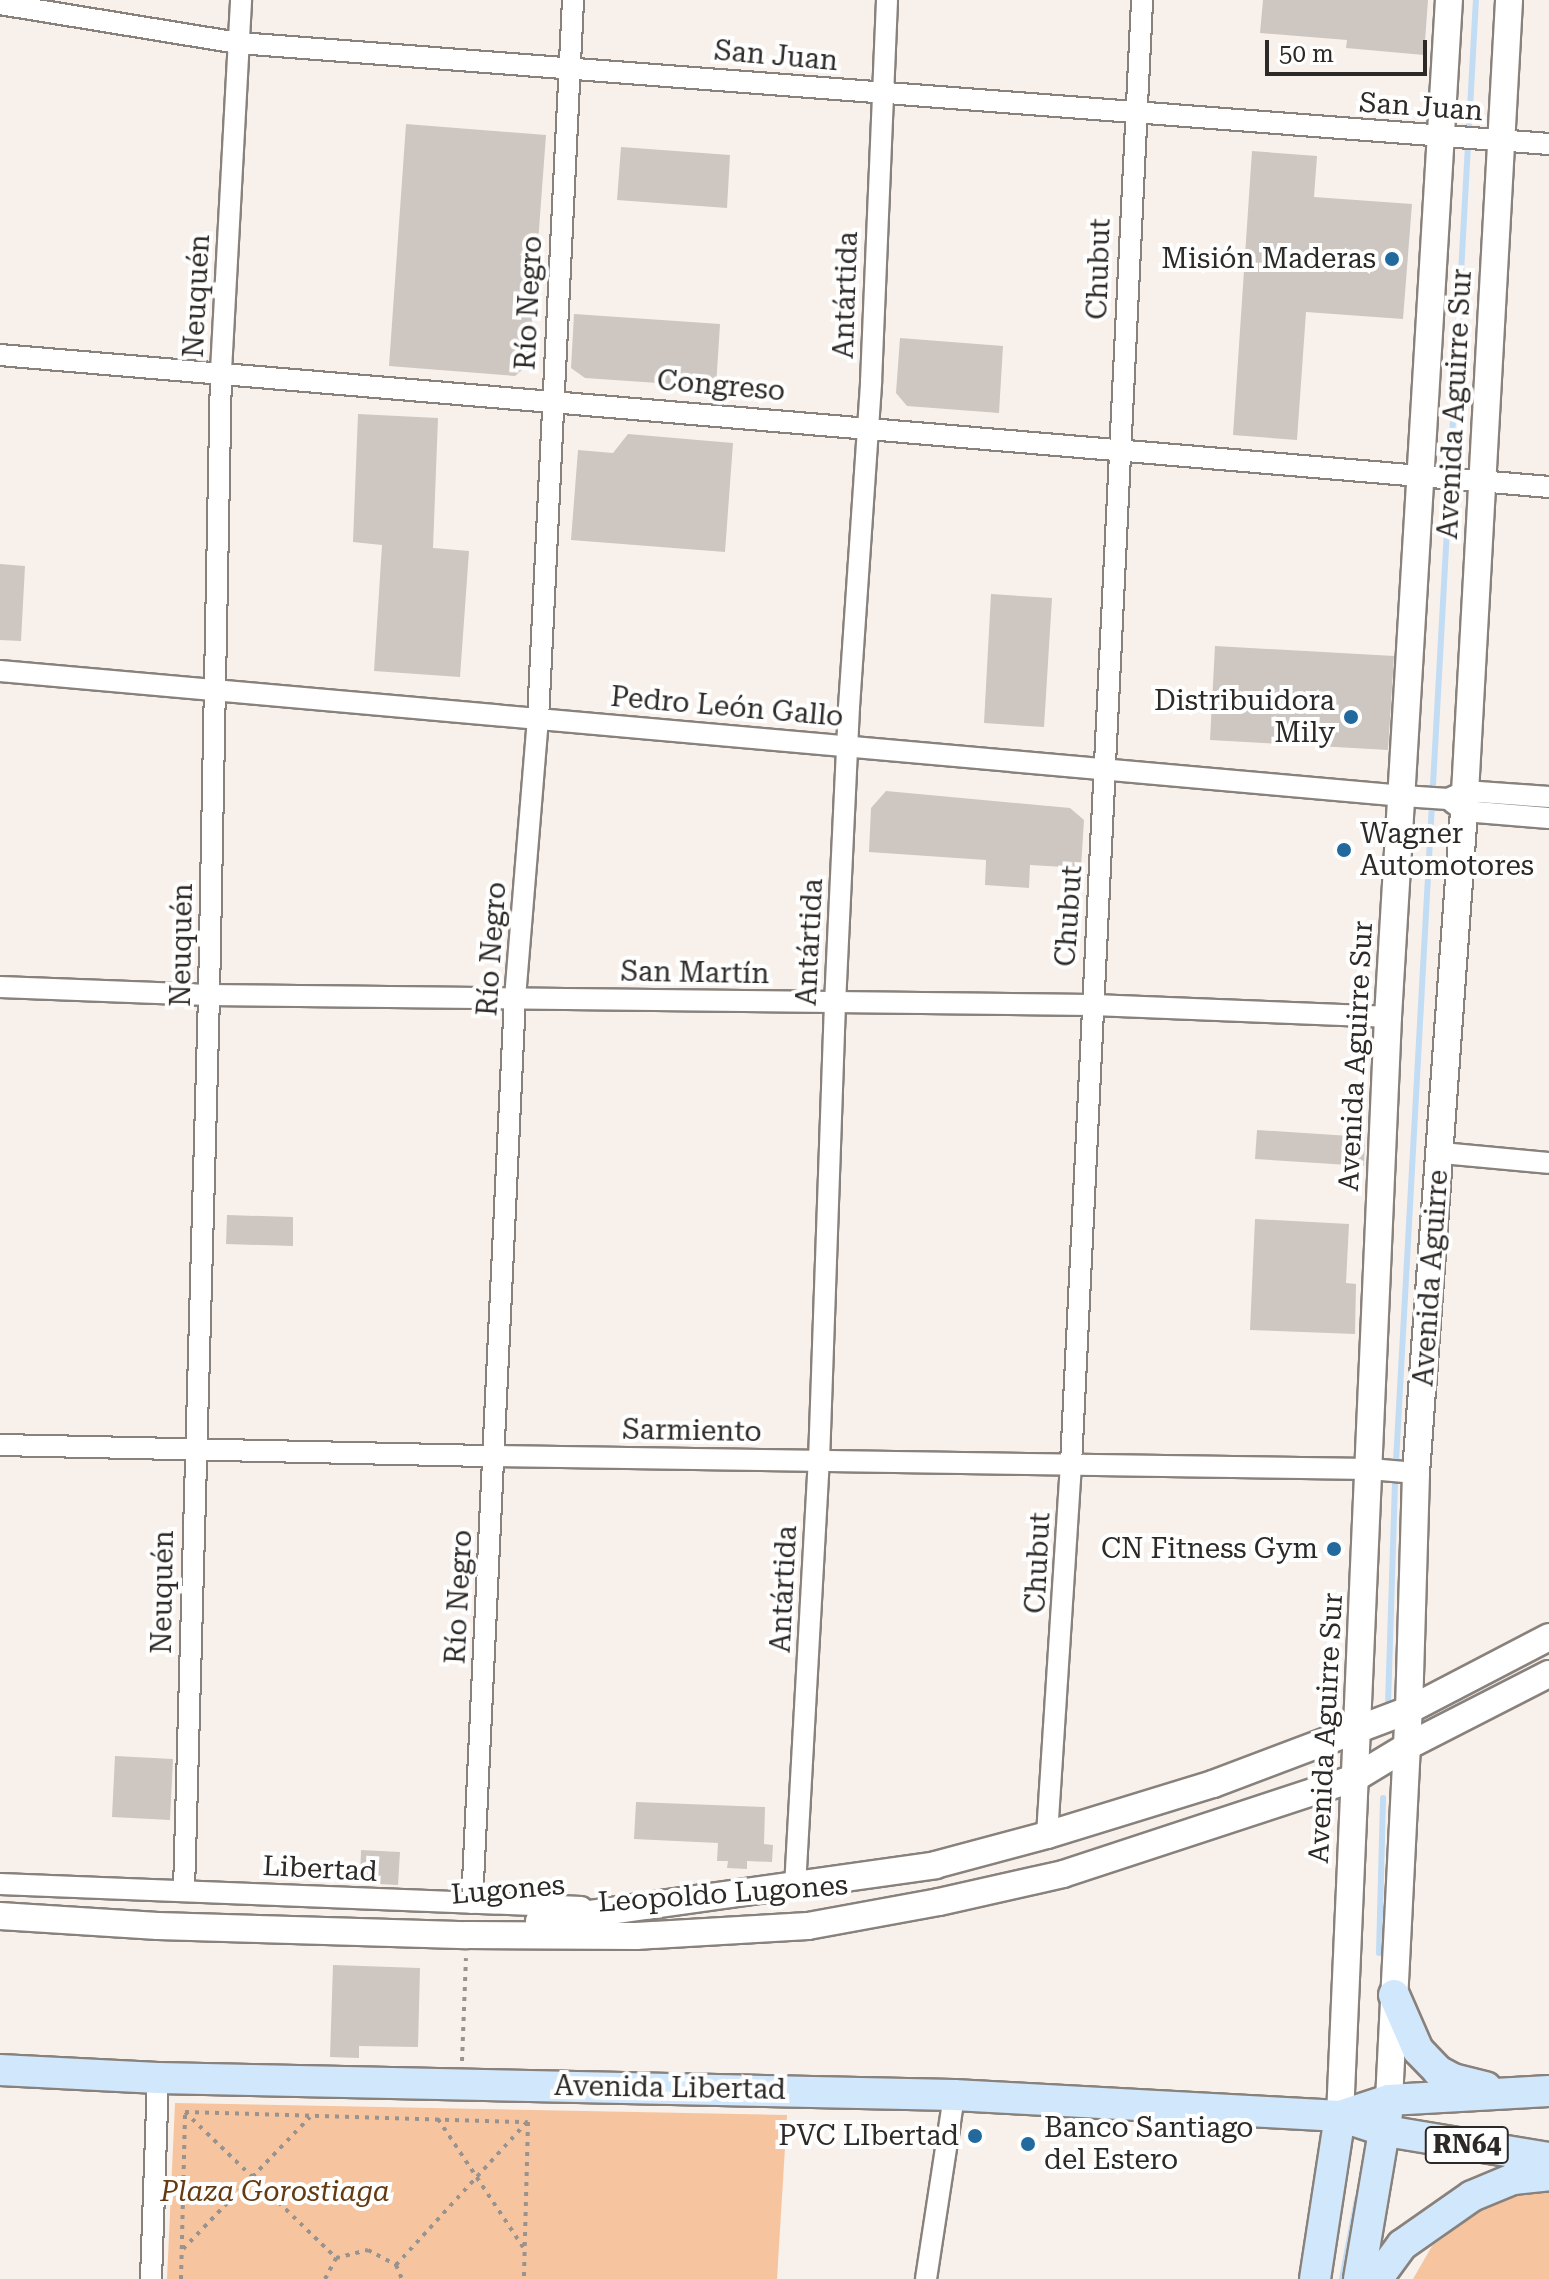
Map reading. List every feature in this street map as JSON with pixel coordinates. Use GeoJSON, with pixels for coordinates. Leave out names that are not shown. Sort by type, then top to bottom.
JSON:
{"type":"FeatureCollection","features":[{"type":"Feature","properties":{"kind":"main road","name":"Avenida Aguirre Sur"},"geometry":{"type":"LineString","coordinates":[[1340,2116],[1357,1730],[1376,1469],[1388,1017],[1408,796],[1451,138],[1449,0]]}},
{"type":"Feature","properties":{"kind":"main road","name":"Avenida Aguirre Sur"},"geometry":{"type":"LineString","coordinates":[[1459,800],[1493,140],[1509,0]]}},
{"type":"Feature","properties":{"kind":"main road","name":"Avenida Aguirre"},"geometry":{"type":"LineString","coordinates":[[1408,1746],[1411,1472],[1441,1153],[1459,800]]}},
{"type":"Feature","properties":{"kind":"main road","name":"Leopoldo Lugones"},"geometry":{"type":"LineString","coordinates":[[638,1908],[935,1865],[1047,1835],[1213,1784],[1409,1710],[1549,1637]]}},
{"type":"Feature","properties":{"kind":"main road","name":"Leopoldo Lugones"},"geometry":{"type":"LineString","coordinates":[[0,1916],[158,1926],[467,1935],[636,1936],[808,1926],[939,1902],[1063,1874],[1355,1778],[1408,1746],[1549,1674]]}},
{"type":"Feature","properties":{"kind":"main road"},"geometry":{"type":"LineString","coordinates":[[1389,2100],[1408,1746]]}},
{"type":"Feature","properties":{"kind":"main road","name":"Lugones"},"geometry":{"type":"LineString","coordinates":[[384,1932],[555,1920],[638,1908]]}},
{"type":"Feature","properties":{"kind":"main road"},"geometry":{"type":"LineString","coordinates":[[1394,1995],[1418,2050],[1438,2071],[1453,2079],[1515,2093]]}},
{"type":"Feature","properties":{"kind":"main road","name":"Avenida Libertad"},"geometry":{"type":"LineString","coordinates":[[0,2070],[158,2078],[954,2095],[1340,2116],[1386,2131],[1549,2158]]}},
{"type":"Feature","properties":{"kind":"main road","name":"Avenida Libertad"},"geometry":{"type":"LineString","coordinates":[[1340,2116],[1389,2100],[1549,2091]]}},
{"type":"Feature","properties":{"kind":"main road","name":"RN64"},"geometry":{"type":"LineString","coordinates":[[1359,2279],[1389,2100]]}},
{"type":"Feature","properties":{"kind":"main road"},"geometry":{"type":"LineString","coordinates":[[1315,2279],[1340,2116]]}},
{"type":"Feature","properties":{"kind":"main road"},"geometry":{"type":"LineString","coordinates":[[1377,2279],[1402,2245],[1472,2196],[1513,2179],[1549,2175]]}},
{"type":"Feature","properties":{"kind":"street","name":"Neuquén"},"geometry":{"type":"LineString","coordinates":[[184,1891],[209,995],[221,371],[241,0]]}},
{"type":"Feature","properties":{"kind":"street","name":"Río Negro"},"geometry":{"type":"LineString","coordinates":[[472,1903],[515,998],[538,719],[573,0]]}},
{"type":"Feature","properties":{"kind":"street","name":"Antártida"},"geometry":{"type":"LineString","coordinates":[[795,1887],[819,1461],[835,1004],[868,427],[887,0]]}},
{"type":"Feature","properties":{"kind":"street","name":"Chubut"},"geometry":{"type":"LineString","coordinates":[[1047,1835],[1071,1464],[1091,1005],[1106,769],[1133,112],[1142,0]]}},
{"type":"Feature","properties":{"kind":"street","name":"San Juan"},"geometry":{"type":"LineString","coordinates":[[0,4],[239,43],[1549,144]]}},
{"type":"Feature","properties":{"kind":"street","name":"Congreso"},"geometry":{"type":"LineString","coordinates":[[0,355],[221,371],[1474,481]]}},
{"type":"Feature","properties":{"kind":"street"},"geometry":{"type":"LineString","coordinates":[[1474,481],[1549,487]]}},
{"type":"Feature","properties":{"kind":"street","name":"Pedro León Gallo"},"geometry":{"type":"LineString","coordinates":[[0,671],[1408,796],[1459,800],[1549,797]]}},
{"type":"Feature","properties":{"kind":"street","name":"Pedro León Gallo"},"geometry":{"type":"LineString","coordinates":[[1459,800],[1549,818]]}},
{"type":"Feature","properties":{"kind":"street","name":"San Martín"},"geometry":{"type":"LineString","coordinates":[[0,987],[209,995],[1091,1005],[1388,1017]]}},
{"type":"Feature","properties":{"kind":"street"},"geometry":{"type":"LineString","coordinates":[[1441,1153],[1549,1163]]}},
{"type":"Feature","properties":{"kind":"street","name":"Sarmiento"},"geometry":{"type":"LineString","coordinates":[[0,1445],[1411,1472]]}},
{"type":"Feature","properties":{"kind":"street","name":"Libertad"},"geometry":{"type":"LineString","coordinates":[[0,1884],[638,1908]]}},
{"type":"Feature","properties":{"kind":"street"},"geometry":{"type":"LineString","coordinates":[[151,2279],[158,2078]]}},
{"type":"Feature","properties":{"kind":"street"},"geometry":{"type":"LineString","coordinates":[[926,2279],[954,2095]]}},
{"type":"Feature","properties":{"kind":"path"},"geometry":{"type":"LineString","coordinates":[[461,2083],[467,1935]]}},
{"type":"Feature","properties":{"kind":"path"},"geometry":{"type":"LineString","coordinates":[[185,2112],[528,2122]]}},
{"type":"Feature","properties":{"kind":"path"},"geometry":{"type":"LineString","coordinates":[[185,2112],[336,2258]]}},
{"type":"Feature","properties":{"kind":"path"},"geometry":{"type":"LineString","coordinates":[[181,2279],[185,2112]]}},
{"type":"Feature","properties":{"kind":"path"},"geometry":{"type":"LineString","coordinates":[[182,2251],[311,2115]]}},
{"type":"Feature","properties":{"kind":"path"},"geometry":{"type":"LineString","coordinates":[[438,2119],[525,2249]]}},
{"type":"Feature","properties":{"kind":"path"},"geometry":{"type":"LineString","coordinates":[[396,2265],[528,2122]]}},
{"type":"Feature","properties":{"kind":"path"},"geometry":{"type":"LineString","coordinates":[[524,2279],[528,2122]]}},
{"type":"Feature","properties":{"kind":"path"},"geometry":{"type":"LineString","coordinates":[[325,2279],[336,2258],[368,2250],[396,2265],[402,2279]]}},
{"type":"Feature","properties":{"kind":"green space","name":"Plaza Gorostiaga"},"geometry":{"type":"Polygon","coordinates":[[[175,2103],[787,2115],[777,2279],[167,2279],[175,2103]]]}},
{"type":"Feature","properties":{"kind":"green space"},"geometry":{"type":"Polygon","coordinates":[[[1549,2191],[1549,2279],[1413,2279],[1432,2246],[1497,2199],[1549,2191]]]}},
{"type":"Feature","properties":{"kind":"building"},"geometry":{"type":"Polygon","coordinates":[[[1263,0],[1428,0],[1424,55],[1346,48],[1347,40],[1260,33],[1263,0]]]}},
{"type":"Feature","properties":{"kind":"building"},"geometry":{"type":"Polygon","coordinates":[[[406,124],[546,135],[529,364],[515,376],[389,366],[406,124]]]}},
{"type":"Feature","properties":{"kind":"building"},"geometry":{"type":"Polygon","coordinates":[[[621,147],[730,155],[727,208],[617,200],[621,147]]]}},
{"type":"Feature","properties":{"kind":"building"},"geometry":{"type":"Polygon","coordinates":[[[1252,151],[1317,156],[1314,197],[1412,204],[1403,319],[1306,312],[1297,440],[1233,435],[1252,151]]]}},
{"type":"Feature","properties":{"kind":"building"},"geometry":{"type":"Polygon","coordinates":[[[574,314],[720,324],[716,387],[585,378],[571,368],[574,314]]]}},
{"type":"Feature","properties":{"kind":"building"},"geometry":{"type":"Polygon","coordinates":[[[900,338],[1003,346],[999,413],[907,406],[896,393],[900,338]]]}},
{"type":"Feature","properties":{"kind":"building"},"geometry":{"type":"Polygon","coordinates":[[[358,414],[438,418],[433,548],[469,551],[460,677],[374,671],[382,545],[353,542],[358,414]]]}},
{"type":"Feature","properties":{"kind":"building"},"geometry":{"type":"Polygon","coordinates":[[[628,434],[733,443],[725,552],[571,540],[578,450],[613,453],[628,434]]]}},
{"type":"Feature","properties":{"kind":"building"},"geometry":{"type":"Polygon","coordinates":[[[0,564],[25,566],[21,641],[0,640],[0,564]]]}},
{"type":"Feature","properties":{"kind":"building"},"geometry":{"type":"Polygon","coordinates":[[[991,594],[1052,598],[1044,727],[984,723],[991,594]]]}},
{"type":"Feature","properties":{"kind":"building"},"geometry":{"type":"Polygon","coordinates":[[[1215,646],[1394,656],[1388,750],[1210,740],[1215,646]]]}},
{"type":"Feature","properties":{"kind":"building"},"geometry":{"type":"Polygon","coordinates":[[[886,791],[1070,808],[1084,820],[1081,868],[1030,865],[1029,888],[985,885],[986,860],[869,852],[871,808],[886,791]]]}},
{"type":"Feature","properties":{"kind":"building"},"geometry":{"type":"Polygon","coordinates":[[[1257,1130],[1365,1137],[1364,1166],[1255,1159],[1257,1130]]]}},
{"type":"Feature","properties":{"kind":"building"},"geometry":{"type":"Polygon","coordinates":[[[227,1215],[293,1217],[293,1246],[226,1244],[227,1215]]]}},
{"type":"Feature","properties":{"kind":"building"},"geometry":{"type":"Polygon","coordinates":[[[1255,1219],[1349,1224],[1346,1283],[1356,1284],[1355,1334],[1250,1330],[1255,1219]]]}},
{"type":"Feature","properties":{"kind":"building"},"geometry":{"type":"Polygon","coordinates":[[[115,1756],[173,1759],[170,1820],[112,1817],[115,1756]]]}},
{"type":"Feature","properties":{"kind":"building"},"geometry":{"type":"Polygon","coordinates":[[[636,1802],[765,1807],[764,1844],[773,1845],[772,1862],[747,1861],[747,1869],[727,1868],[728,1861],[717,1861],[718,1843],[634,1839],[636,1802]]]}},
{"type":"Feature","properties":{"kind":"building"},"geometry":{"type":"Polygon","coordinates":[[[361,1850],[400,1852],[398,1885],[360,1883],[361,1850]]]}},
{"type":"Feature","properties":{"kind":"building"},"geometry":{"type":"Polygon","coordinates":[[[333,1965],[420,1968],[418,2047],[359,2046],[359,2058],[330,2057],[333,1965]]]}},
{"type":"Feature","properties":{"kind":"waterway"},"geometry":{"type":"LineString","coordinates":[[1388,1705],[1395,1480],[1476,0]]}},
{"type":"Feature","properties":{"kind":"waterway"},"geometry":{"type":"LineString","coordinates":[[1379,1953],[1383,1798]]}},
{"type":"Feature","properties":{"kind":"waterway"},"geometry":{"type":"LineString","coordinates":[[1342,2279],[1357,2199]]}},
{"type":"Feature","properties":{"kind":"place","name":"Misión Maderas"},"geometry":{"type":"Point","coordinates":[1392,259]}},
{"type":"Feature","properties":{"kind":"place","name":"Distribuidora Mily"},"geometry":{"type":"Point","coordinates":[1351,717]}},
{"type":"Feature","properties":{"kind":"place","name":"Wagner Automotores"},"geometry":{"type":"Point","coordinates":[1344,850]}},
{"type":"Feature","properties":{"kind":"place","name":"CN Fitness Gym"},"geometry":{"type":"Point","coordinates":[1334,1549]}},
{"type":"Feature","properties":{"kind":"place","name":"PVC LIbertad"},"geometry":{"type":"Point","coordinates":[975,2136]}},
{"type":"Feature","properties":{"kind":"place","name":"Banco Santiago del Estero"},"geometry":{"type":"Point","coordinates":[1028,2144]}}]}
